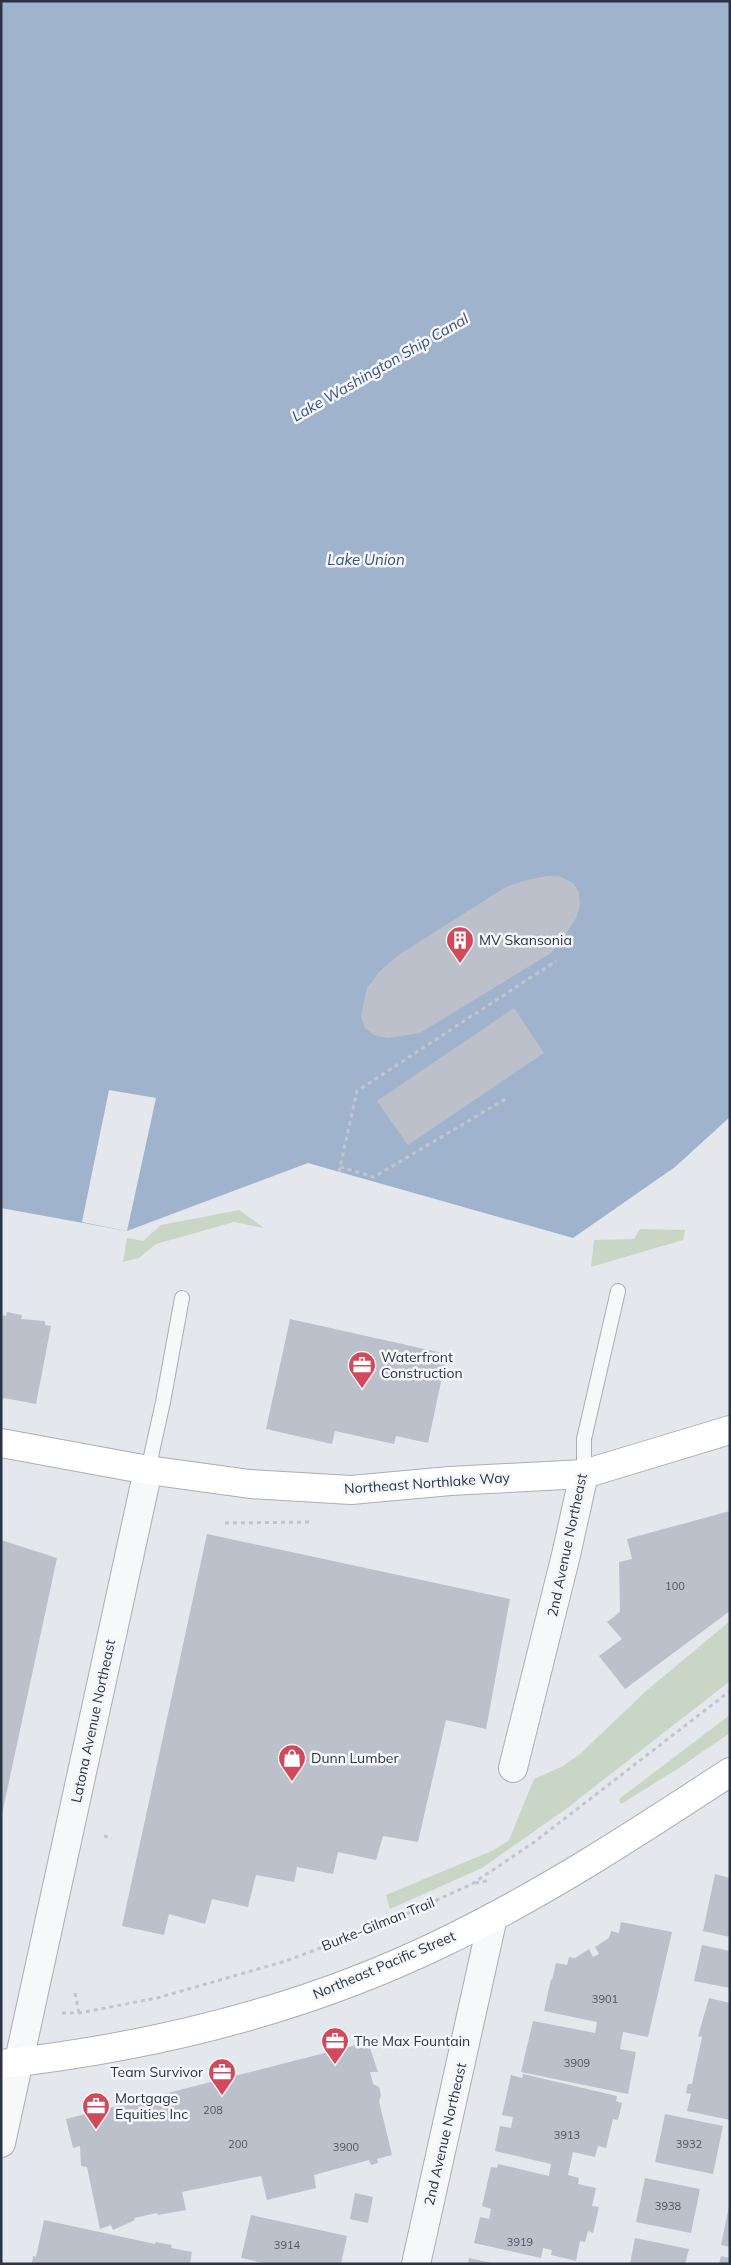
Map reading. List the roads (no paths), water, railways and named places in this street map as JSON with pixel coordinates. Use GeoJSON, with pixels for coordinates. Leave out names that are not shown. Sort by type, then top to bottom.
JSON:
{"type":"FeatureCollection","features":[{"type":"Feature","properties":{"kind":"street","name":"Northeast Northlake Way"},"geometry":{"type":"LineString","coordinates":[[1,1443],[148,1470],[250,1484],[351,1490],[450,1481],[584,1474],[730,1430]]}},
{"type":"Feature","properties":{"kind":"street","name":"Latona Avenue Northeast"},"geometry":{"type":"LineString","coordinates":[[1,2143],[11,2063],[148,1470]]}},
{"type":"Feature","properties":{"kind":"street","name":"2nd Avenue Northeast"},"geometry":{"type":"LineString","coordinates":[[514,1768],[584,1474]]}},
{"type":"Feature","properties":{"kind":"street","name":"Northeast Pacific Street"},"geometry":{"type":"LineString","coordinates":[[11,2063],[123,2046],[206,2028],[354,1981],[441,1944],[493,1917],[641,1830],[730,1772]]}},
{"type":"Feature","properties":{"kind":"street","name":"2nd Avenue Northeast"},"geometry":{"type":"LineString","coordinates":[[416,2264],[493,1917]]}},
{"type":"Feature","properties":{"kind":"lane","name":"2nd Avenue Northeast"},"geometry":{"type":"LineString","coordinates":[[584,1474],[584,1439],[618,1291]]}},
{"type":"Feature","properties":{"kind":"lane","name":"Latona Avenue Northeast"},"geometry":{"type":"LineString","coordinates":[[148,1470],[163,1402],[182,1298]]}},
{"type":"Feature","properties":{"kind":"water","name":"Lake Union"},"geometry":{"type":"Polygon","coordinates":[[[1,1],[730,1],[730,1117],[675,1167],[573,1238],[308,1163],[127,1231],[1,1208],[1,1]]]}},
{"type":"Feature","properties":{"kind":"place","name":"MV Skansonia"},"geometry":{"type":"Point","coordinates":[460,964]}},
{"type":"Feature","properties":{"kind":"place","name":"Waterfront Construction"},"geometry":{"type":"Point","coordinates":[362,1389]}},
{"type":"Feature","properties":{"kind":"place","name":"Dunn Lumber"},"geometry":{"type":"Point","coordinates":[292,1782]}},
{"type":"Feature","properties":{"kind":"place","name":"The Max Fountain"},"geometry":{"type":"Point","coordinates":[335,2065]}},
{"type":"Feature","properties":{"kind":"place","name":"Team Survivor"},"geometry":{"type":"Point","coordinates":[222,2096]}},
{"type":"Feature","properties":{"kind":"place","name":"Mortgage Equities Inc"},"geometry":{"type":"Point","coordinates":[96,2130]}},
{"type":"Feature","properties":{"kind":"water label","name":"Lake Washington Ship Canal"},"geometry":{"type":"Point","coordinates":[380,367]}}]}
